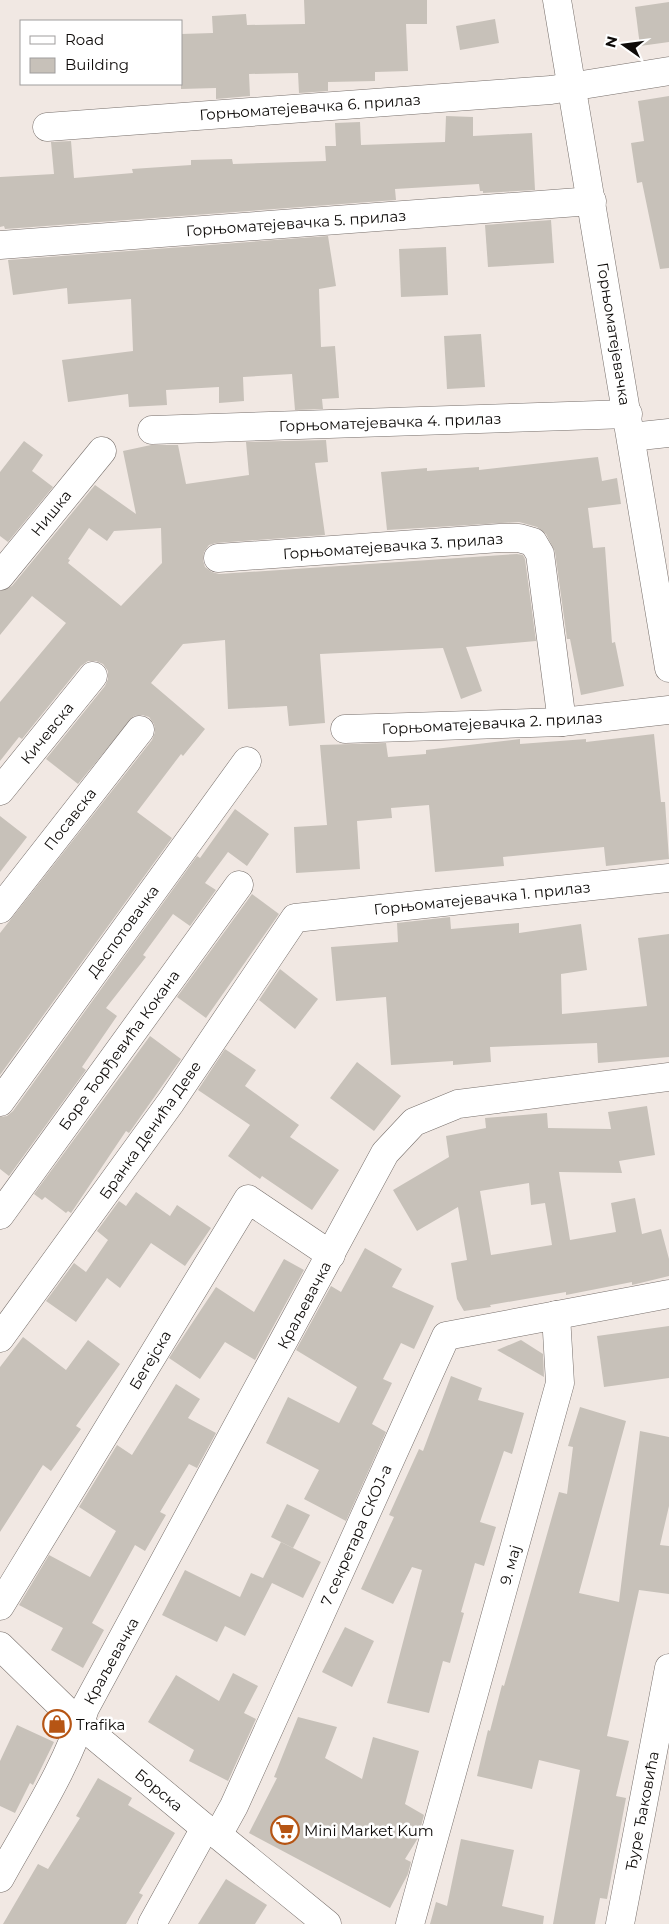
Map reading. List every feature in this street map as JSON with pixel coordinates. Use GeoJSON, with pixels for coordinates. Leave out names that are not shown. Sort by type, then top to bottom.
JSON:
{"type":"FeatureCollection","features":[{"type":"Feature","properties":{"kind":"street","name":"Горњоматејевачка"},"geometry":{"type":"LineString","coordinates":[[557,0],[669,668]]}},
{"type":"Feature","properties":{"kind":"street","name":"Горњоматејевачка 6. прилаз"},"geometry":{"type":"LineString","coordinates":[[47,127],[573,88],[669,71]]}},
{"type":"Feature","properties":{"kind":"street","name":"Горњоматејевачка 5. прилаз"},"geometry":{"type":"LineString","coordinates":[[0,245],[592,201]]}},
{"type":"Feature","properties":{"kind":"street","name":"Горњоматејевачка 4. прилаз"},"geometry":{"type":"LineString","coordinates":[[152,430],[629,425],[669,433]]}},
{"type":"Feature","properties":{"kind":"street","name":"Нишка"},"geometry":{"type":"LineString","coordinates":[[0,576],[102,451]]}},
{"type":"Feature","properties":{"kind":"street","name":"Горњоматејевачка 3. прилаз"},"geometry":{"type":"LineString","coordinates":[[218,558],[500,538],[519,538],[533,542],[540,554],[562,722]]}},
{"type":"Feature","properties":{"kind":"street","name":"Кичевска"},"geometry":{"type":"LineString","coordinates":[[0,791],[93,676]]}},
{"type":"Feature","properties":{"kind":"street","name":"Горњоматејевачка 2. прилаз"},"geometry":{"type":"LineString","coordinates":[[345,729],[562,722],[669,710]]}},
{"type":"Feature","properties":{"kind":"street","name":"Посавска"},"geometry":{"type":"LineString","coordinates":[[0,909],[140,730]]}},
{"type":"Feature","properties":{"kind":"street","name":"Деспотовачка"},"geometry":{"type":"LineString","coordinates":[[0,1102],[247,761]]}},
{"type":"Feature","properties":{"kind":"street","name":"Горњоматејевачка 1. прилаз"},"geometry":{"type":"LineString","coordinates":[[295,918],[669,878]]}},
{"type":"Feature","properties":{"kind":"street","name":"Боре Ђорђевића Кокана"},"geometry":{"type":"LineString","coordinates":[[0,1215],[239,885]]}},
{"type":"Feature","properties":{"kind":"street","name":"Бранка Денића Деве"},"geometry":{"type":"LineString","coordinates":[[0,1338],[171,1102],[295,918]]}},
{"type":"Feature","properties":{"kind":"street","name":"Краљевачка"},"geometry":{"type":"LineString","coordinates":[[0,1878],[64,1760],[85,1708],[385,1153],[414,1122],[458,1104],[669,1077]]}},
{"type":"Feature","properties":{"kind":"street","name":"Бегејска"},"geometry":{"type":"LineString","coordinates":[[0,1606],[248,1200],[331,1255]]}},
{"type":"Feature","properties":{"kind":"street"},"geometry":{"type":"LineString","coordinates":[[556,1315],[669,1294]]}},
{"type":"Feature","properties":{"kind":"street","name":"7 секретара СКОЈ-а"},"geometry":{"type":"LineString","coordinates":[[212,1832],[234,1806],[446,1336],[556,1315]]}},
{"type":"Feature","properties":{"kind":"street","name":"9. мај"},"geometry":{"type":"LineString","coordinates":[[410,1924],[560,1383],[556,1315]]}},
{"type":"Feature","properties":{"kind":"street","name":"Борска"},"geometry":{"type":"LineString","coordinates":[[0,1646],[80,1724],[327,1924]]}},
{"type":"Feature","properties":{"kind":"street","name":"Ђуре Ђаковића"},"geometry":{"type":"LineString","coordinates":[[620,1924],[669,1668]]}},
{"type":"Feature","properties":{"kind":"street"},"geometry":{"type":"LineString","coordinates":[[152,1924],[212,1832]]}},
{"type":"Feature","properties":{"kind":"building"},"geometry":{"type":"Polygon","coordinates":[[[304,0],[427,0],[427,24],[406,24],[408,71],[375,72],[375,81],[328,82],[328,91],[299,93],[298,73],[249,74],[250,96],[216,99],[216,88],[181,89],[182,34],[213,33],[212,16],[246,14],[247,25],[305,24],[304,0]]]}},
{"type":"Feature","properties":{"kind":"building"},"geometry":{"type":"Polygon","coordinates":[[[669,2],[669,42],[640,46],[635,7],[669,2]]]}},
{"type":"Feature","properties":{"kind":"building"},"geometry":{"type":"Polygon","coordinates":[[[495,19],[499,43],[460,50],[456,26],[495,19]]]}},
{"type":"Feature","properties":{"kind":"building"},"geometry":{"type":"Polygon","coordinates":[[[669,96],[669,268],[660,269],[642,182],[637,183],[631,143],[644,141],[638,101],[669,96]]]}},
{"type":"Feature","properties":{"kind":"building"},"geometry":{"type":"Polygon","coordinates":[[[446,116],[473,117],[473,136],[532,133],[535,190],[483,193],[483,191],[480,191],[479,184],[395,189],[396,200],[5,229],[4,226],[0,227],[0,177],[54,174],[51,142],[71,141],[74,178],[133,173],[132,169],[191,165],[191,160],[232,159],[233,164],[326,161],[325,146],[336,146],[335,123],[360,122],[361,145],[445,142],[446,116]]]}},
{"type":"Feature","properties":{"kind":"building"},"geometry":{"type":"Polygon","coordinates":[[[551,220],[554,263],[488,267],[485,225],[551,220]]]}},
{"type":"Feature","properties":{"kind":"building"},"geometry":{"type":"Polygon","coordinates":[[[328,236],[336,286],[319,289],[321,347],[335,346],[339,398],[322,399],[323,409],[295,410],[292,374],[243,377],[244,401],[219,403],[219,387],[166,390],[167,405],[129,407],[128,394],[68,402],[62,360],[133,351],[131,299],[68,304],[67,288],[13,295],[8,260],[328,236]]]}},
{"type":"Feature","properties":{"kind":"building"},"geometry":{"type":"Polygon","coordinates":[[[446,247],[448,295],[401,297],[399,249],[446,247]]]}},
{"type":"Feature","properties":{"kind":"building"},"geometry":{"type":"Polygon","coordinates":[[[481,334],[485,387],[447,389],[444,336],[481,334]]]}},
{"type":"Feature","properties":{"kind":"building"},"geometry":{"type":"Polygon","coordinates":[[[326,440],[328,462],[315,463],[325,535],[209,545],[204,552],[203,560],[205,567],[212,572],[219,574],[523,555],[536,641],[466,647],[482,691],[461,699],[443,648],[320,654],[325,723],[289,726],[287,706],[228,709],[225,640],[183,644],[151,683],[205,729],[183,756],[181,754],[137,812],[172,838],[0,1075],[0,933],[152,740],[155,732],[154,724],[149,717],[142,715],[134,716],[78,784],[46,759],[105,686],[108,679],[108,671],[103,664],[96,661],[88,661],[81,666],[22,739],[19,737],[0,761],[0,702],[66,623],[32,596],[0,635],[0,591],[12,586],[95,485],[136,514],[123,451],[151,445],[178,445],[186,484],[249,475],[246,442],[326,440]],[[89,528],[68,559],[70,560],[68,563],[121,606],[162,563],[161,528],[114,531],[107,541],[89,528]]]}},
{"type":"Feature","properties":{"kind":"building"},"geometry":{"type":"Polygon","coordinates":[[[24,441],[43,455],[32,471],[53,487],[8,542],[0,536],[0,472],[24,441]]]}},
{"type":"Feature","properties":{"kind":"building"},"geometry":{"type":"Polygon","coordinates":[[[598,457],[602,481],[617,478],[621,504],[588,508],[593,548],[605,547],[612,643],[615,642],[624,686],[581,695],[570,639],[567,639],[555,552],[546,534],[537,527],[519,522],[387,530],[381,472],[427,468],[427,471],[479,467],[479,470],[598,457]]]}},
{"type":"Feature","properties":{"kind":"building"},"geometry":{"type":"Polygon","coordinates":[[[654,734],[661,802],[665,802],[669,859],[606,866],[604,847],[503,857],[504,866],[435,872],[429,805],[391,808],[392,818],[357,821],[360,869],[296,873],[294,827],[327,825],[320,745],[386,743],[388,757],[426,754],[426,750],[520,739],[520,744],[586,739],[586,742],[654,734]]]}},
{"type":"Feature","properties":{"kind":"building"},"geometry":{"type":"Polygon","coordinates":[[[235,809],[269,834],[247,866],[228,852],[205,883],[216,890],[190,926],[173,914],[143,955],[146,957],[106,1008],[117,1016],[82,1067],[86,1070],[9,1176],[0,1169],[0,1117],[7,1116],[13,1111],[197,856],[200,858],[235,809]]]}},
{"type":"Feature","properties":{"kind":"building"},"geometry":{"type":"Polygon","coordinates":[[[0,816],[27,837],[0,872],[0,816]]]}},
{"type":"Feature","properties":{"kind":"building"},"geometry":{"type":"Polygon","coordinates":[[[252,894],[279,914],[206,1018],[177,997],[252,894]]]}},
{"type":"Feature","properties":{"kind":"building"},"geometry":{"type":"Polygon","coordinates":[[[450,917],[451,929],[519,923],[519,933],[581,924],[587,970],[561,974],[562,1014],[647,1006],[638,938],[669,934],[669,1057],[598,1063],[597,1043],[490,1047],[491,1062],[453,1065],[453,1061],[391,1065],[386,997],[336,1001],[331,947],[398,942],[397,923],[450,917]]]}},
{"type":"Feature","properties":{"kind":"building"},"geometry":{"type":"Polygon","coordinates":[[[280,969],[318,999],[295,1029],[259,1000],[280,969]]]}},
{"type":"Feature","properties":{"kind":"building"},"geometry":{"type":"Polygon","coordinates":[[[150,1036],[181,1059],[129,1133],[126,1131],[71,1213],[68,1211],[66,1213],[45,1197],[42,1200],[34,1194],[150,1036]]]}},
{"type":"Feature","properties":{"kind":"building"},"geometry":{"type":"Polygon","coordinates":[[[225,1049],[256,1070],[245,1086],[299,1125],[290,1137],[339,1170],[312,1210],[262,1176],[260,1179],[228,1156],[250,1125],[198,1090],[225,1049]]]}},
{"type":"Feature","properties":{"kind":"building"},"geometry":{"type":"Polygon","coordinates":[[[357,1062],[401,1096],[374,1131],[330,1098],[357,1062]]]}},
{"type":"Feature","properties":{"kind":"building"},"geometry":{"type":"Polygon","coordinates":[[[647,1106],[655,1155],[619,1161],[622,1173],[559,1172],[570,1240],[616,1232],[611,1203],[635,1198],[642,1234],[661,1229],[669,1259],[669,1276],[632,1285],[632,1282],[566,1295],[566,1292],[464,1311],[457,1299],[451,1263],[467,1260],[458,1207],[417,1231],[393,1190],[449,1157],[446,1136],[486,1128],[485,1118],[547,1113],[548,1128],[611,1129],[608,1112],[647,1106]],[[529,1183],[480,1191],[491,1255],[552,1245],[545,1203],[531,1205],[529,1183]]]}},
{"type":"Feature","properties":{"kind":"building"},"geometry":{"type":"Polygon","coordinates":[[[136,1192],[170,1216],[177,1205],[211,1228],[185,1266],[151,1243],[120,1288],[107,1278],[76,1322],[46,1301],[74,1263],[86,1272],[108,1240],[97,1231],[119,1201],[126,1206],[136,1192]]]}},
{"type":"Feature","properties":{"kind":"building"},"geometry":{"type":"Polygon","coordinates":[[[365,1248],[402,1269],[392,1287],[434,1306],[414,1349],[401,1343],[383,1379],[392,1383],[372,1424],[386,1432],[346,1521],[304,1499],[319,1470],[266,1443],[288,1397],[339,1423],[357,1387],[296,1350],[331,1286],[341,1292],[365,1248]]]}},
{"type":"Feature","properties":{"kind":"building"},"geometry":{"type":"Polygon","coordinates":[[[284,1259],[304,1270],[255,1360],[225,1342],[200,1379],[169,1358],[216,1287],[254,1312],[284,1259]]]}},
{"type":"Feature","properties":{"kind":"building"},"geometry":{"type":"Polygon","coordinates":[[[669,1326],[669,1378],[604,1387],[597,1336],[669,1326]]]}},
{"type":"Feature","properties":{"kind":"building"},"geometry":{"type":"Polygon","coordinates":[[[23,1337],[66,1370],[88,1340],[120,1364],[76,1426],[81,1429],[51,1471],[43,1465],[0,1532],[0,1367],[23,1337]]]}},
{"type":"Feature","properties":{"kind":"building"},"geometry":{"type":"Polygon","coordinates":[[[521,1340],[543,1354],[544,1377],[497,1350],[521,1340]]]}},
{"type":"Feature","properties":{"kind":"building"},"geometry":{"type":"Polygon","coordinates":[[[451,1376],[482,1388],[478,1400],[524,1413],[512,1454],[504,1451],[480,1522],[496,1527],[484,1566],[475,1563],[461,1612],[464,1613],[450,1663],[443,1661],[429,1713],[387,1703],[422,1570],[412,1567],[393,1604],[361,1589],[394,1517],[389,1515],[419,1449],[423,1451],[451,1376]]]}},
{"type":"Feature","properties":{"kind":"building"},"geometry":{"type":"Polygon","coordinates":[[[176,1384],[200,1399],[188,1418],[216,1433],[197,1468],[189,1464],[160,1512],[166,1515],[145,1551],[135,1545],[92,1623],[104,1630],[83,1668],[51,1650],[63,1628],[19,1605],[49,1555],[90,1577],[116,1531],[79,1507],[117,1445],[132,1455],[176,1384]]]}},
{"type":"Feature","properties":{"kind":"building"},"geometry":{"type":"Polygon","coordinates":[[[580,1407],[626,1421],[579,1593],[619,1602],[640,1431],[669,1437],[669,1506],[660,1545],[669,1546],[669,1594],[639,1590],[607,1736],[629,1741],[616,1796],[626,1798],[607,1899],[600,1898],[595,1924],[553,1924],[580,1770],[539,1760],[532,1789],[477,1776],[488,1730],[490,1731],[502,1685],[504,1686],[559,1492],[567,1494],[573,1447],[568,1446],[580,1407]]]}},
{"type":"Feature","properties":{"kind":"building"},"geometry":{"type":"Polygon","coordinates":[[[287,1504],[310,1515],[293,1548],[271,1537],[287,1504]]]}},
{"type":"Feature","properties":{"kind":"building"},"geometry":{"type":"Polygon","coordinates":[[[281,1542],[321,1562],[303,1598],[272,1583],[245,1636],[225,1626],[217,1642],[162,1615],[185,1570],[240,1597],[251,1573],[263,1578],[281,1542]]]}},
{"type":"Feature","properties":{"kind":"building"},"geometry":{"type":"Polygon","coordinates":[[[345,1627],[374,1641],[352,1687],[322,1672],[345,1627]]]}},
{"type":"Feature","properties":{"kind":"building"},"geometry":{"type":"Polygon","coordinates":[[[233,1673],[258,1686],[244,1713],[256,1719],[228,1781],[189,1761],[194,1750],[148,1722],[176,1675],[219,1701],[233,1673]]]}},
{"type":"Feature","properties":{"kind":"building"},"geometry":{"type":"Polygon","coordinates":[[[298,1717],[337,1727],[325,1758],[362,1779],[373,1737],[419,1751],[405,1804],[424,1815],[418,1838],[405,1859],[411,1862],[408,1874],[390,1908],[249,1833],[277,1778],[274,1777],[298,1717]]]}},
{"type":"Feature","properties":{"kind":"building"},"geometry":{"type":"Polygon","coordinates":[[[17,1725],[54,1742],[33,1785],[30,1783],[15,1813],[0,1806],[0,1761],[17,1725]]]}},
{"type":"Feature","properties":{"kind":"building"},"geometry":{"type":"Polygon","coordinates":[[[98,1778],[132,1798],[128,1805],[175,1833],[139,1893],[143,1895],[126,1924],[3,1924],[38,1864],[48,1869],[80,1818],[76,1816],[98,1778]]]}},
{"type":"Feature","properties":{"kind":"building"},"geometry":{"type":"Polygon","coordinates":[[[461,1839],[514,1850],[502,1906],[544,1916],[543,1924],[430,1924],[436,1902],[447,1906],[461,1839]]]}},
{"type":"Feature","properties":{"kind":"building"},"geometry":{"type":"Polygon","coordinates":[[[226,1879],[267,1905],[255,1924],[198,1924],[226,1879]]]}},
{"type":"Feature","properties":{"kind":"place","name":"Trafika"},"geometry":{"type":"Point","coordinates":[57,1724]}},
{"type":"Feature","properties":{"kind":"place","name":"Mini Market Kum"},"geometry":{"type":"Point","coordinates":[285,1830]}}]}
